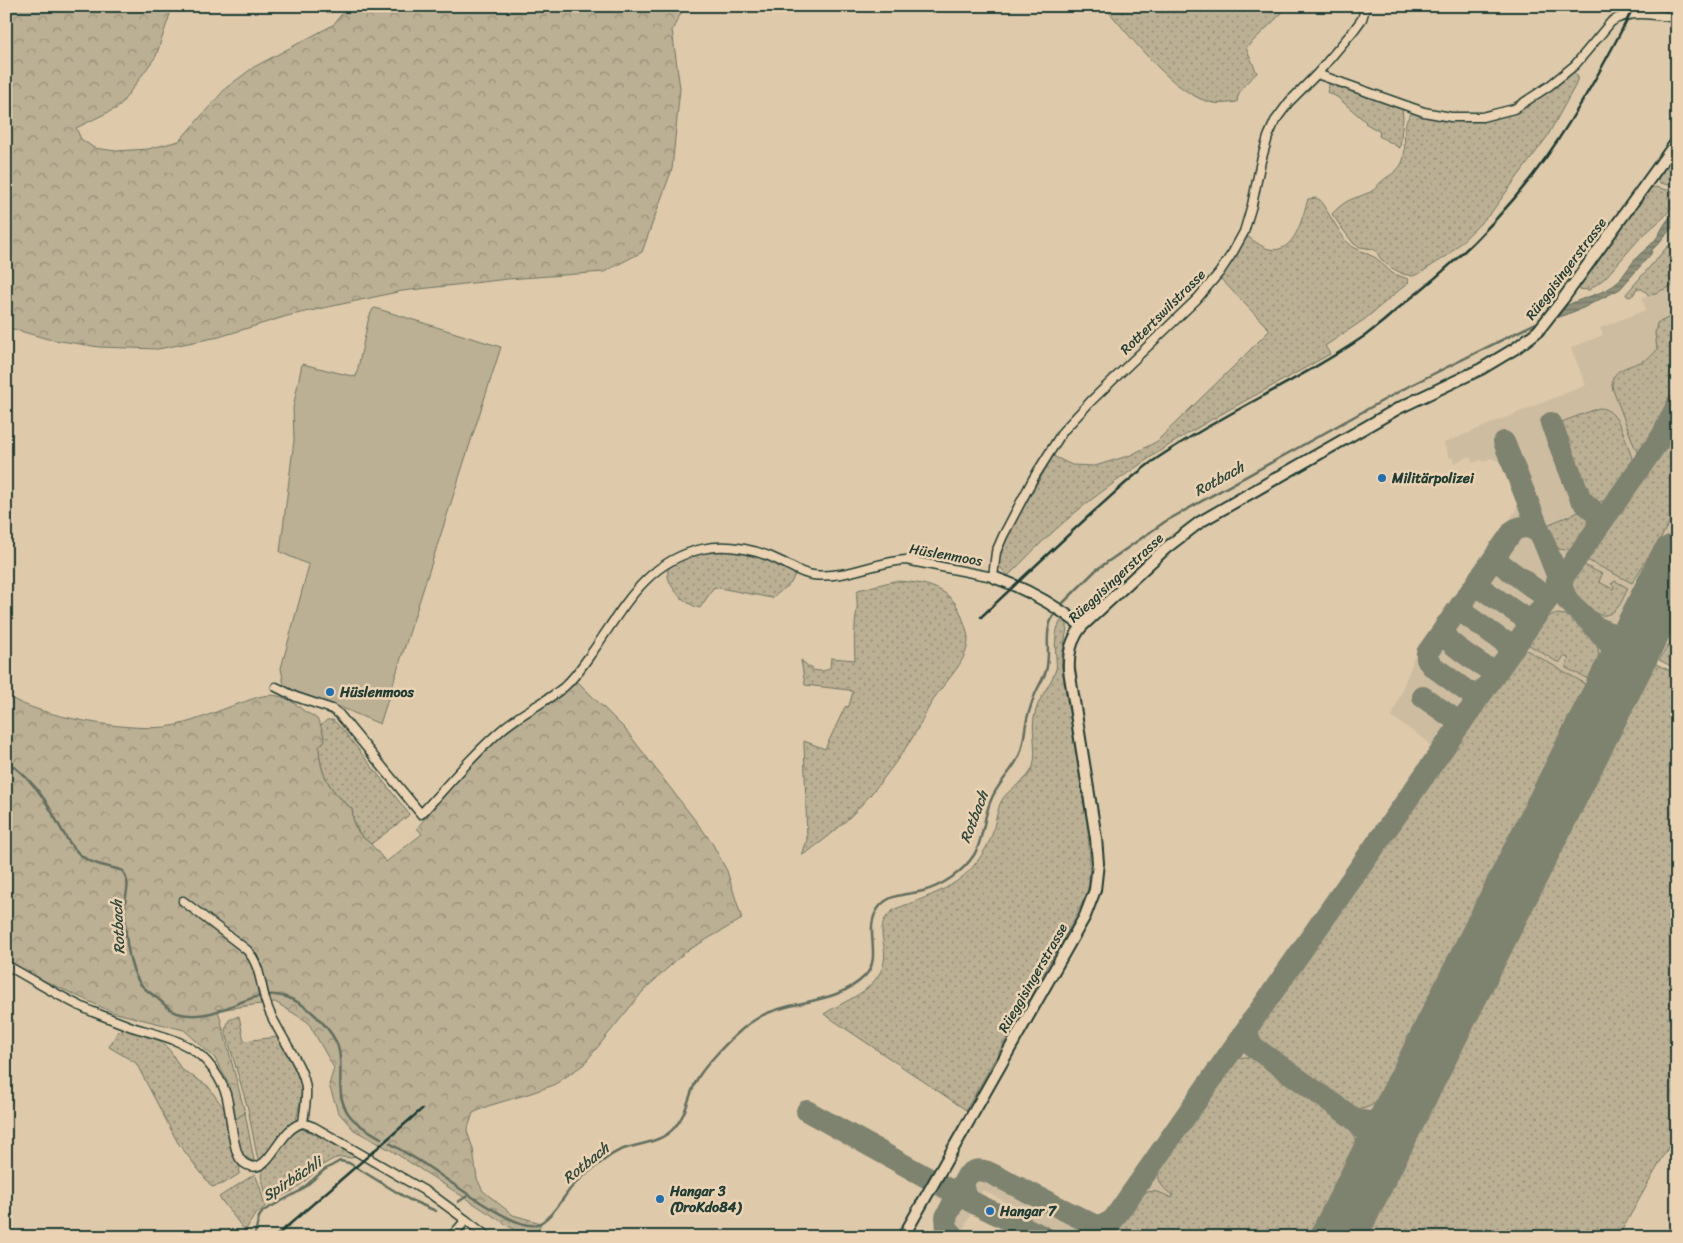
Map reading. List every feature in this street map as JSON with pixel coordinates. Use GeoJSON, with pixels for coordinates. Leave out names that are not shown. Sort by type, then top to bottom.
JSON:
{"type":"FeatureCollection","features":[{"type":"Feature","properties":{"kind":"main road","name":"Rüeggisingerstrasse"},"geometry":{"type":"LineString","coordinates":[[903,1237],[1085,916],[1095,890],[1098,863],[1096,838],[1069,670],[1068,656],[1073,638],[1082,626],[1166,548],[1200,522],[1399,408],[1481,369],[1529,339],[1563,299],[1677,141]]}},
{"type":"Feature","properties":{"kind":"main road","name":"Hüslenmoos"},"geometry":{"type":"LineString","coordinates":[[992,577],[1011,583],[1082,626]]}},
{"type":"Feature","properties":{"kind":"street","name":"Rottertswilstrasse"},"geometry":{"type":"LineString","coordinates":[[992,577],[996,552],[1003,536],[1033,479],[1063,430],[1197,299],[1219,273],[1233,252],[1244,232],[1261,161],[1275,121],[1362,20],[1366,6]]}},
{"type":"Feature","properties":{"kind":"street"},"geometry":{"type":"LineString","coordinates":[[1317,74],[1424,112],[1451,117],[1482,117],[1514,109],[1527,102],[1575,65],[1618,16],[1637,14],[1677,18]]}},
{"type":"Feature","properties":{"kind":"street","name":"Hüslenmoos"},"geometry":{"type":"LineString","coordinates":[[276,687],[296,697],[332,709],[339,714],[421,814],[470,761],[505,727],[565,686],[648,576],[682,555],[703,548],[733,547],[756,552],[811,575],[842,575],[895,561],[906,560],[992,577]]}},
{"type":"Feature","properties":{"kind":"street"},"geometry":{"type":"LineString","coordinates":[[183,901],[247,950],[255,961],[266,1005],[302,1072],[306,1089],[303,1124]]}},
{"type":"Feature","properties":{"kind":"street"},"geometry":{"type":"LineString","coordinates":[[6,964],[90,1011],[179,1042],[198,1053],[223,1086],[238,1155],[246,1164],[253,1167],[261,1166],[293,1127],[303,1124],[314,1126],[432,1194],[488,1237]]}},
{"type":"Feature","properties":{"kind":"street"},"geometry":{"type":"LineString","coordinates":[[451,1237],[466,1220]]}},
{"type":"Feature","properties":{"kind":"shaded area"},"geometry":{"type":"Polygon","coordinates":[[[1677,213],[1677,224],[1652,250],[1651,254],[1620,289],[1583,308],[1557,318],[1566,306],[1601,292],[1619,281],[1635,259],[1655,240],[1669,218],[1677,213]]]}},
{"type":"Feature","properties":{"kind":"shaded area"},"geometry":{"type":"Polygon","coordinates":[[[1677,277],[1677,632],[1648,673],[1366,1237],[995,1237],[1011,1205],[983,1190],[959,1237],[936,1237],[935,1224],[944,1203],[934,1196],[943,1179],[947,1177],[958,1178],[963,1169],[972,1162],[986,1164],[1086,1214],[1100,1215],[1114,1205],[1431,754],[1427,741],[1392,717],[1412,660],[1515,512],[1519,502],[1519,497],[1503,463],[1491,458],[1483,462],[1481,460],[1473,463],[1470,456],[1454,463],[1452,457],[1449,458],[1444,443],[1586,385],[1571,348],[1603,335],[1600,328],[1646,310],[1642,298],[1672,286],[1677,277]]]}},
{"type":"Feature","properties":{"kind":"green space"},"geometry":{"type":"Polygon","coordinates":[[[11,6],[168,6],[170,14],[156,56],[119,107],[76,128],[81,139],[94,148],[116,151],[148,149],[179,141],[227,87],[254,67],[333,25],[348,6],[685,6],[672,30],[680,88],[672,169],[642,252],[604,272],[508,279],[402,291],[287,316],[219,337],[158,349],[99,347],[48,339],[6,327],[6,78],[10,60],[11,6]]]}},
{"type":"Feature","properties":{"kind":"green space"},"geometry":{"type":"Polygon","coordinates":[[[1107,6],[1289,6],[1246,48],[1257,73],[1241,89],[1237,102],[1213,103],[1198,98],[1169,78],[1108,11],[1107,6]]]}},
{"type":"Feature","properties":{"kind":"green space"},"geometry":{"type":"Polygon","coordinates":[[[1573,71],[1578,77],[1575,86],[1547,137],[1490,214],[1447,256],[1420,273],[1413,276],[1403,274],[1390,267],[1373,249],[1354,244],[1332,214],[1345,203],[1372,191],[1400,166],[1405,150],[1406,122],[1414,112],[1461,121],[1497,117],[1524,106],[1549,90],[1573,71]]]}},
{"type":"Feature","properties":{"kind":"green space"},"geometry":{"type":"Polygon","coordinates":[[[1330,82],[1402,108],[1400,148],[1379,136],[1380,132],[1365,123],[1337,97],[1327,92],[1330,82]]]}},
{"type":"Feature","properties":{"kind":"green space"},"geometry":{"type":"Polygon","coordinates":[[[1677,151],[1677,187],[1660,183],[1658,177],[1677,151]]]}},
{"type":"Feature","properties":{"kind":"green space"},"geometry":{"type":"Polygon","coordinates":[[[1655,187],[1677,192],[1677,201],[1664,217],[1640,238],[1605,278],[1589,290],[1578,289],[1650,188],[1655,187]]]}},
{"type":"Feature","properties":{"kind":"green space"},"geometry":{"type":"Polygon","coordinates":[[[1316,198],[1320,200],[1345,240],[1353,247],[1376,258],[1392,273],[1408,279],[1409,282],[1365,319],[1325,346],[1330,354],[1187,434],[1108,487],[1064,522],[1008,576],[999,566],[1003,543],[1053,456],[1072,465],[1095,466],[1131,455],[1156,442],[1270,330],[1219,277],[1245,235],[1269,249],[1278,249],[1285,246],[1291,241],[1300,225],[1308,199],[1316,198]]]}},
{"type":"Feature","properties":{"kind":"green space"},"geometry":{"type":"Polygon","coordinates":[[[1677,239],[1677,277],[1672,286],[1648,296],[1642,289],[1636,289],[1634,294],[1630,297],[1627,296],[1626,294],[1667,247],[1677,239]]]}},
{"type":"Feature","properties":{"kind":"green space"},"geometry":{"type":"Polygon","coordinates":[[[375,308],[501,347],[380,724],[284,686],[281,668],[309,565],[280,552],[294,440],[293,408],[302,364],[356,377],[369,317],[375,308]]]}},
{"type":"Feature","properties":{"kind":"green space"},"geometry":{"type":"Polygon","coordinates":[[[1677,314],[1677,390],[1662,424],[1643,452],[1638,452],[1613,390],[1612,381],[1621,370],[1652,355],[1657,349],[1655,333],[1657,323],[1677,314]]]}},
{"type":"Feature","properties":{"kind":"green space"},"geometry":{"type":"Polygon","coordinates":[[[1599,408],[1606,409],[1617,420],[1632,458],[1630,471],[1612,497],[1600,502],[1588,497],[1583,492],[1556,424],[1599,408]]]}},
{"type":"Feature","properties":{"kind":"green space"},"geometry":{"type":"Polygon","coordinates":[[[1677,431],[1677,507],[1660,540],[1632,583],[1586,560],[1586,555],[1667,439],[1677,431]]]}},
{"type":"Feature","properties":{"kind":"green space"},"geometry":{"type":"Polygon","coordinates":[[[1579,512],[1589,515],[1591,524],[1578,544],[1567,550],[1559,549],[1552,545],[1544,526],[1579,512]]]}},
{"type":"Feature","properties":{"kind":"green space"},"geometry":{"type":"Polygon","coordinates":[[[726,550],[744,552],[767,559],[795,574],[791,583],[772,598],[714,587],[700,608],[688,603],[676,592],[669,579],[669,566],[692,555],[726,550]]]}},
{"type":"Feature","properties":{"kind":"green space"},"geometry":{"type":"Polygon","coordinates":[[[1584,565],[1602,574],[1599,582],[1613,589],[1614,586],[1611,584],[1615,581],[1628,588],[1619,606],[1611,613],[1600,615],[1596,613],[1575,592],[1572,584],[1573,577],[1578,566],[1584,565]]]}},
{"type":"Feature","properties":{"kind":"green space"},"geometry":{"type":"Polygon","coordinates":[[[894,581],[927,585],[945,593],[953,600],[959,609],[968,634],[965,655],[935,697],[913,738],[879,784],[846,821],[810,851],[802,855],[807,840],[804,741],[825,749],[845,707],[849,706],[853,692],[805,685],[801,660],[809,667],[812,667],[812,670],[821,671],[830,668],[831,658],[855,660],[855,622],[858,590],[894,581]]]}},
{"type":"Feature","properties":{"kind":"green space"},"geometry":{"type":"Polygon","coordinates":[[[1554,614],[1566,615],[1571,618],[1596,642],[1599,658],[1590,680],[1566,668],[1569,659],[1564,656],[1560,662],[1557,662],[1526,643],[1541,620],[1554,614]]]}},
{"type":"Feature","properties":{"kind":"green space"},"geometry":{"type":"Polygon","coordinates":[[[1063,618],[1067,623],[1067,628],[1061,662],[1088,830],[1089,884],[1086,896],[1070,927],[966,1110],[824,1014],[864,991],[879,975],[884,958],[882,929],[888,915],[895,909],[925,898],[950,885],[972,868],[982,855],[992,836],[1002,800],[1031,771],[1035,752],[1034,718],[1038,704],[1056,669],[1056,637],[1058,627],[1063,618]]]}},
{"type":"Feature","properties":{"kind":"green space"},"geometry":{"type":"Polygon","coordinates":[[[1677,632],[1677,669],[1659,660],[1677,632]]]}},
{"type":"Feature","properties":{"kind":"green space"},"geometry":{"type":"Polygon","coordinates":[[[1521,648],[1584,683],[1586,687],[1380,1099],[1365,1108],[1348,1107],[1265,1048],[1260,1041],[1258,1033],[1261,1017],[1521,648]]]}},
{"type":"Feature","properties":{"kind":"green space"},"geometry":{"type":"Polygon","coordinates":[[[1656,664],[1677,674],[1677,1132],[1618,1237],[1366,1237],[1648,673],[1656,664]]]}},
{"type":"Feature","properties":{"kind":"green space"},"geometry":{"type":"Polygon","coordinates":[[[578,682],[625,729],[711,841],[727,871],[742,919],[685,952],[644,990],[583,1065],[554,1085],[488,1106],[473,1113],[467,1131],[473,1149],[477,1179],[483,1191],[513,1215],[541,1223],[536,1236],[521,1234],[392,1151],[354,1130],[338,1112],[329,1085],[334,1068],[308,1022],[275,1002],[218,1010],[245,1113],[235,1119],[228,1082],[214,1057],[184,1030],[112,1012],[6,963],[6,695],[20,703],[60,716],[83,721],[149,728],[184,723],[264,696],[273,695],[285,698],[317,719],[325,740],[319,747],[324,775],[338,796],[352,809],[354,825],[361,836],[371,844],[386,862],[422,834],[417,828],[469,766],[498,738],[578,682]]]}},
{"type":"Feature","properties":{"kind":"green space"},"geometry":{"type":"Polygon","coordinates":[[[327,720],[333,720],[343,730],[409,814],[371,844],[357,829],[352,809],[338,796],[324,775],[319,747],[325,740],[320,726],[327,720]]]}},
{"type":"Feature","properties":{"kind":"green space"},"geometry":{"type":"Polygon","coordinates":[[[239,1016],[244,1041],[277,1037],[300,1078],[302,1090],[296,1120],[289,1125],[258,1161],[248,1109],[225,1030],[229,1020],[239,1016]]]}},
{"type":"Feature","properties":{"kind":"green space"},"geometry":{"type":"Polygon","coordinates":[[[127,1028],[161,1041],[171,1052],[181,1069],[208,1086],[227,1113],[232,1153],[240,1167],[239,1174],[223,1184],[212,1187],[178,1143],[136,1063],[109,1047],[118,1031],[127,1028]]]}},
{"type":"Feature","properties":{"kind":"green space"},"geometry":{"type":"Polygon","coordinates":[[[1253,1057],[1261,1061],[1348,1124],[1353,1133],[1355,1148],[1311,1237],[1111,1237],[1128,1206],[1141,1195],[1148,1192],[1157,1192],[1172,1198],[1173,1195],[1160,1182],[1159,1164],[1229,1065],[1236,1059],[1253,1057]]]}},
{"type":"Feature","properties":{"kind":"green space"},"geometry":{"type":"Polygon","coordinates":[[[245,1113],[254,1161],[244,1155],[238,1144],[235,1119],[245,1113]]]}},
{"type":"Feature","properties":{"kind":"green space"},"geometry":{"type":"Polygon","coordinates":[[[301,1129],[311,1132],[354,1156],[352,1158],[341,1157],[333,1159],[321,1166],[295,1190],[268,1202],[261,1176],[262,1172],[290,1136],[301,1129]]]}},
{"type":"Feature","properties":{"kind":"green space"},"geometry":{"type":"Polygon","coordinates":[[[255,1174],[265,1207],[254,1216],[245,1231],[219,1197],[255,1174]]]}},
{"type":"Feature","properties":{"kind":"waterway","name":"Rotbach"},"geometry":{"type":"LineString","coordinates":[[1060,606],[1096,570],[1166,521],[1409,386],[1536,323]]}},
{"type":"Feature","properties":{"kind":"waterway","name":"Rotbach"},"geometry":{"type":"LineString","coordinates":[[390,1143],[495,1211],[525,1224],[535,1225],[545,1220],[571,1188],[608,1157],[621,1150],[656,1140],[669,1133],[679,1122],[699,1076],[733,1037],[763,1015],[842,992],[854,985],[865,976],[873,960],[872,923],[880,906],[894,897],[930,889],[945,882],[958,873],[974,855],[980,842],[991,800],[1021,751],[1028,715],[1034,696],[1046,671],[1049,625],[1057,610]]}},
{"type":"Feature","properties":{"kind":"waterway","name":"Rotbach"},"geometry":{"type":"LineString","coordinates":[[6,761],[22,773],[36,788],[49,806],[66,838],[83,857],[92,862],[123,871],[127,884],[125,904],[127,944],[132,965],[139,982],[177,1013],[196,1015],[214,1012],[262,996],[278,995],[296,1001],[319,1019],[337,1043],[340,1056],[342,1100],[345,1108],[357,1123],[381,1138]]}},
{"type":"Feature","properties":{"kind":"waterway","name":"Spirbächli"},"geometry":{"type":"LineString","coordinates":[[254,1237],[259,1217],[263,1211],[300,1191],[324,1170],[340,1161],[349,1163],[408,1199],[436,1211]]}},
{"type":"Feature","properties":{"kind":"waterway"},"geometry":{"type":"LineString","coordinates":[[458,1202],[469,1195]]}},
{"type":"Feature","properties":{"kind":"taxiway"},"geometry":{"type":"LineString","coordinates":[[1101,1237],[1662,436],[1677,405]]}},
{"type":"Feature","properties":{"kind":"taxiway"},"geometry":{"type":"LineString","coordinates":[[1551,423],[1580,497],[1597,517],[1597,527]]}},
{"type":"Feature","properties":{"kind":"taxiway"},"geometry":{"type":"LineString","coordinates":[[1504,442],[1567,600],[1594,626],[1609,633],[1628,633],[1647,620]]}},
{"type":"Feature","properties":{"kind":"taxiway"},"geometry":{"type":"LineString","coordinates":[[1484,690],[1476,694],[1468,692],[1431,665],[1427,659],[1427,653],[1513,531],[1524,527],[1536,530],[1542,536]]}},
{"type":"Feature","properties":{"kind":"taxiway"},"geometry":{"type":"LineString","coordinates":[[1498,551],[1497,558],[1501,564],[1539,592],[1546,593],[1551,591],[1557,581]]}},
{"type":"Feature","properties":{"kind":"taxiway"},"geometry":{"type":"LineString","coordinates":[[1480,577],[1480,586],[1485,591],[1523,617],[1532,618],[1537,614]]}},
{"type":"Feature","properties":{"kind":"taxiway"},"geometry":{"type":"LineString","coordinates":[[1462,603],[1462,610],[1466,615],[1503,641],[1514,643],[1520,639]]}},
{"type":"Feature","properties":{"kind":"taxiway"},"geometry":{"type":"LineString","coordinates":[[1446,625],[1446,637],[1466,654],[1490,669],[1501,665]]}},
{"type":"Feature","properties":{"kind":"taxiway"},"geometry":{"type":"LineString","coordinates":[[1594,627],[1607,640],[1615,652],[1618,666],[1615,684]]}},
{"type":"Feature","properties":{"kind":"taxiway"},"geometry":{"type":"LineString","coordinates":[[1423,697],[1453,718],[1459,719],[1466,715]]}},
{"type":"Feature","properties":{"kind":"taxiway"},"geometry":{"type":"LineString","coordinates":[[1251,1022],[1248,1036],[1255,1048],[1353,1118],[1361,1126],[1372,1148],[1372,1156],[1364,1183]]}},
{"type":"Feature","properties":{"kind":"taxiway"},"geometry":{"type":"LineString","coordinates":[[1353,1118],[1367,1122],[1381,1120],[1393,1114],[1404,1105]]}},
{"type":"Feature","properties":{"kind":"taxiway"},"geometry":{"type":"LineString","coordinates":[[807,1111],[946,1188],[954,1191],[960,1189]]}},
{"type":"Feature","properties":{"kind":"taxiway"},"geometry":{"type":"LineString","coordinates":[[955,1237],[947,1228],[946,1217],[967,1176],[978,1170],[990,1173],[1094,1225],[1104,1225],[1111,1221]]}},
{"type":"Feature","properties":{"kind":"taxiway"},"geometry":{"type":"LineString","coordinates":[[963,1183],[964,1193],[970,1201],[1044,1237]]}},
{"type":"Feature","properties":{"kind":"runway"},"geometry":{"type":"LineString","coordinates":[[1338,1237],[1677,561]]}},
{"type":"Feature","properties":{"kind":"railway"},"geometry":{"type":"LineString","coordinates":[[981,617],[1091,514],[1145,467],[1190,437],[1317,366],[1366,335],[1461,255],[1498,217],[1547,156],[1593,83],[1634,6]]}},
{"type":"Feature","properties":{"kind":"railway"},"geometry":{"type":"LineString","coordinates":[[275,1237],[422,1109]]}},
{"type":"Feature","properties":{"kind":"place","name":"Militärpolizei"},"geometry":{"type":"Point","coordinates":[1382,478]}},
{"type":"Feature","properties":{"kind":"place","name":"Hüslenmoos"},"geometry":{"type":"Point","coordinates":[330,692]}},
{"type":"Feature","properties":{"kind":"place","name":"Hangar 3 (DroKdo84)"},"geometry":{"type":"Point","coordinates":[660,1199]}},
{"type":"Feature","properties":{"kind":"place","name":"Hangar 7"},"geometry":{"type":"Point","coordinates":[990,1211]}}]}
